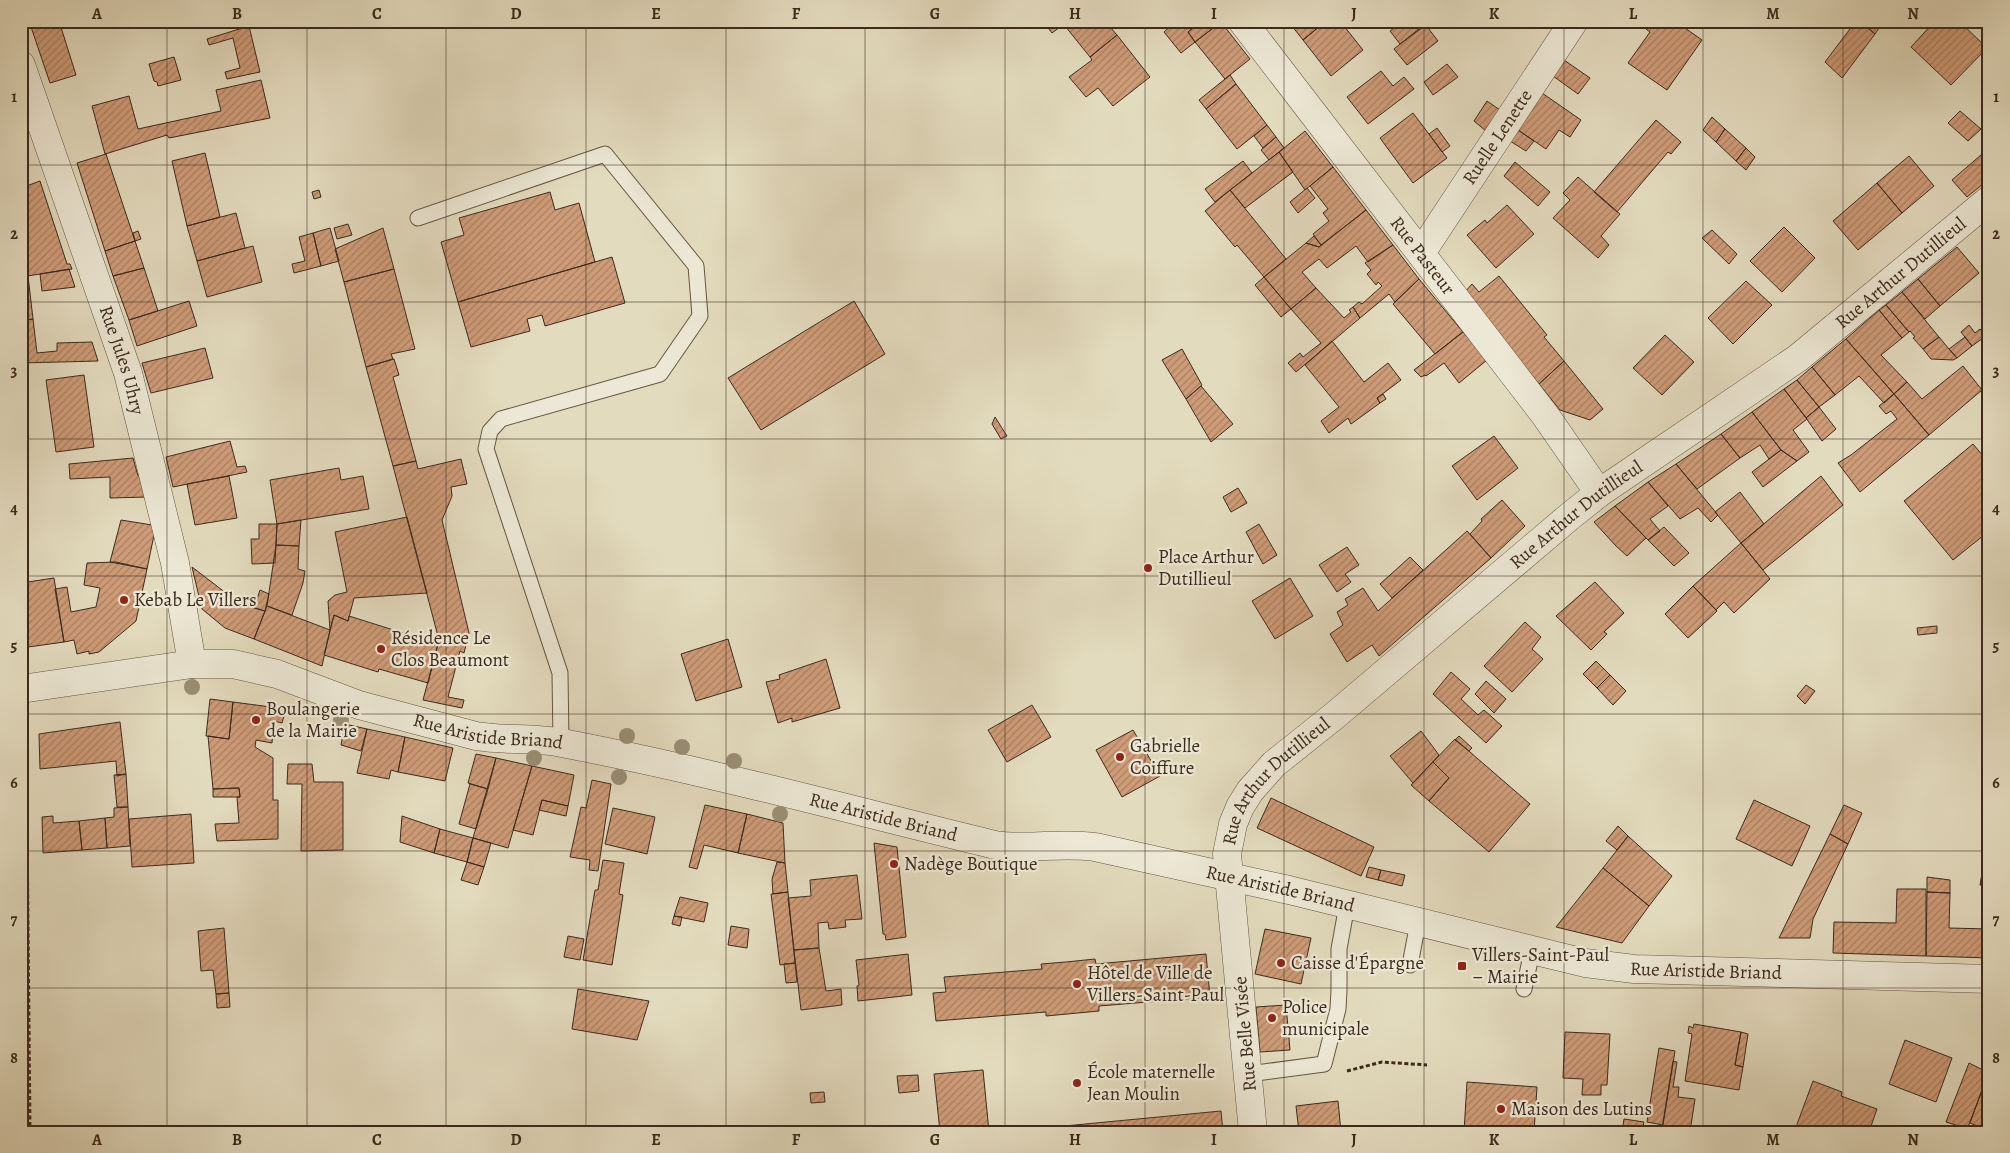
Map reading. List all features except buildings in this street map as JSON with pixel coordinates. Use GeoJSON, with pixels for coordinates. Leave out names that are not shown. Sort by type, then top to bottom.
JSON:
{"type":"FeatureCollection","features":[{"type":"Feature","properties":{"kind":"street","name":"Rue Pasteur"},"geometry":{"type":"LineString","coordinates":[[1242,21],[1545,415],[1599,493]]}},
{"type":"Feature","properties":{"kind":"street","name":"Ruelle Lenette"},"geometry":{"type":"LineString","coordinates":[[1421,253],[1574,21]]}},
{"type":"Feature","properties":{"kind":"street","name":"Rue Jules Uhry"},"geometry":{"type":"LineString","coordinates":[[21,66],[128,372],[175,563],[192,664]]}},
{"type":"Feature","properties":{"kind":"street","name":"Rue Arthur Dutillieul"},"geometry":{"type":"LineString","coordinates":[[1230,877],[1229,838],[1240,807],[1260,778],[1285,754],[1316,731],[1599,493],[1792,362],[1989,200]]}},
{"type":"Feature","properties":{"kind":"street","name":"Rue Aristide Briand"},"geometry":{"type":"LineString","coordinates":[[23,689],[192,664],[233,664],[296,680],[358,704],[476,736],[493,739],[530,739],[561,742],[714,776],[995,845],[1012,848],[1077,844],[1230,877],[1586,963],[1634,969],[1989,979]]}},
{"type":"Feature","properties":{"kind":"street","name":"Rue Belle Visée"},"geometry":{"type":"LineString","coordinates":[[1230,877],[1254,1132]]}},
{"type":"Feature","properties":{"kind":"lane"},"geometry":{"type":"LineString","coordinates":[[418,218],[605,154],[696,266],[700,316],[660,374],[500,420],[490,431],[486,448],[560,673],[561,742]]}},
{"type":"Feature","properties":{"kind":"lane"},"geometry":{"type":"LineString","coordinates":[[1249,1074],[1324,1064],[1338,1009],[1339,949],[1347,905]]}},
{"type":"Feature","properties":{"kind":"lane"},"geometry":{"type":"LineString","coordinates":[[1410,965],[1418,922]]}},
{"type":"Feature","properties":{"kind":"lane"},"geometry":{"type":"LineString","coordinates":[[1524,989],[1532,951]]}},
{"type":"Feature","properties":{"kind":"path"},"geometry":{"type":"LineString","coordinates":[[23,689],[30,1132]]}},
{"type":"Feature","properties":{"kind":"path"},"geometry":{"type":"LineString","coordinates":[[1324,1064],[1348,1071],[1382,1062],[1427,1065]]}},
{"type":"Feature","properties":{"kind":"place","name":"Place Arthur Dutillieul"},"geometry":{"type":"Point","coordinates":[1148,568]}},
{"type":"Feature","properties":{"kind":"place","name":"Kebab Le Villers"},"geometry":{"type":"Point","coordinates":[124,600]}},
{"type":"Feature","properties":{"kind":"place","name":"Résidence Le Clos Beaumont"},"geometry":{"type":"Point","coordinates":[381,649]}},
{"type":"Feature","properties":{"kind":"place","name":"Boulangerie de la Mairie"},"geometry":{"type":"Point","coordinates":[256,720]}},
{"type":"Feature","properties":{"kind":"place","name":"Gabrielle Coiffure"},"geometry":{"type":"Point","coordinates":[1120,757]}},
{"type":"Feature","properties":{"kind":"place","name":"Nadège Boutique"},"geometry":{"type":"Point","coordinates":[894,864]}},
{"type":"Feature","properties":{"kind":"place","name":"Caisse d'Épargne"},"geometry":{"type":"Point","coordinates":[1281,963]}},
{"type":"Feature","properties":{"kind":"place","name":"Villers-Saint-Paul – Mairie"},"geometry":{"type":"Point","coordinates":[1462,966]}},
{"type":"Feature","properties":{"kind":"place","name":"Hôtel de Ville de Villers-Saint-Paul"},"geometry":{"type":"Point","coordinates":[1077,984]}},
{"type":"Feature","properties":{"kind":"place","name":"Police municipale"},"geometry":{"type":"Point","coordinates":[1272,1018]}},
{"type":"Feature","properties":{"kind":"place","name":"École maternelle Jean Moulin"},"geometry":{"type":"Point","coordinates":[1077,1083]}},
{"type":"Feature","properties":{"kind":"place","name":"Maison des Lutins"},"geometry":{"type":"Point","coordinates":[1501,1109]}}]}
